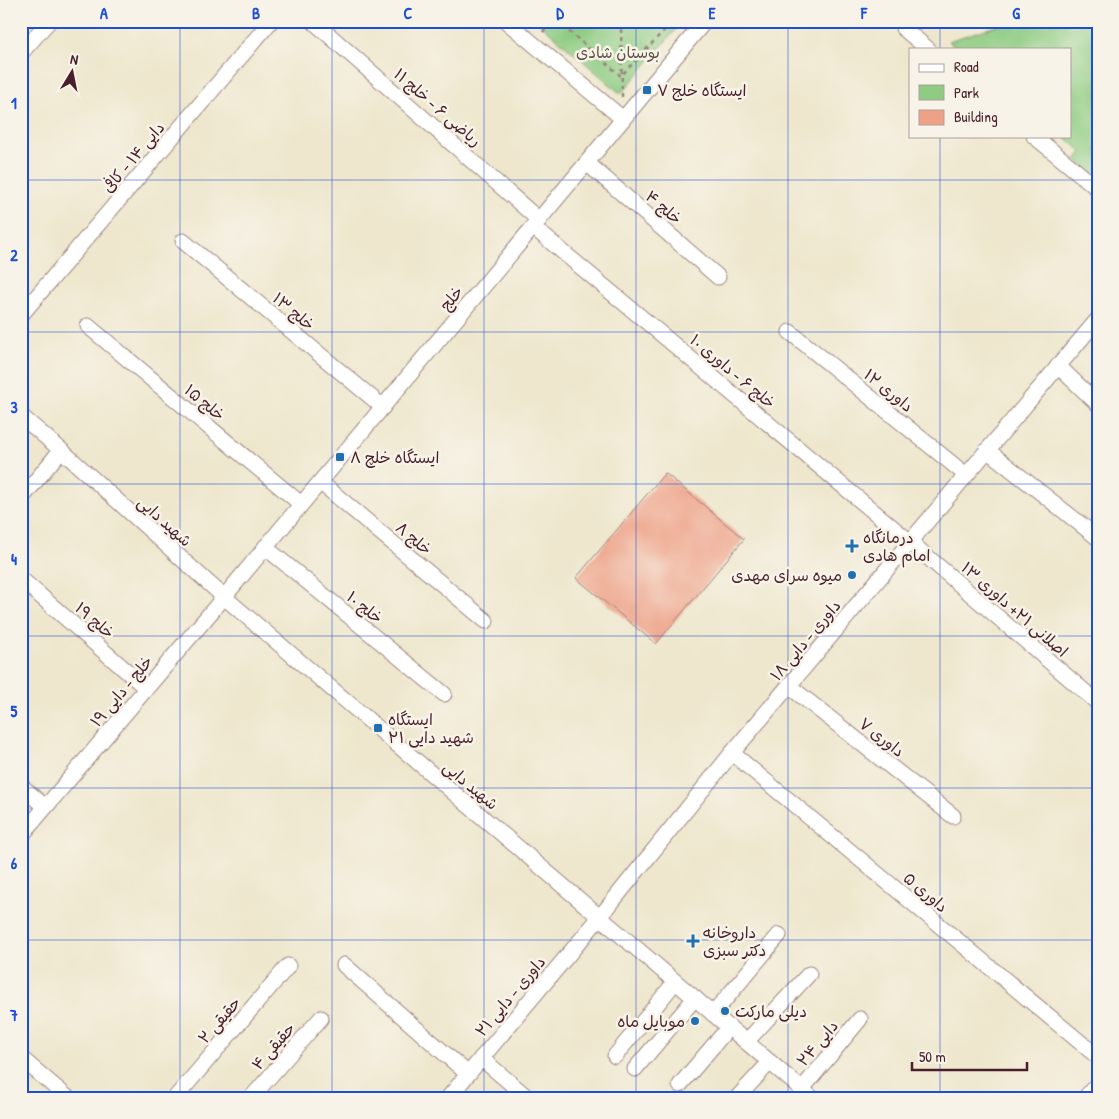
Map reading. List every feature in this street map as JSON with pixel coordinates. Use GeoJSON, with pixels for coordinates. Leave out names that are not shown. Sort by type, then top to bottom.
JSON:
{"type":"FeatureCollection","features":[{"type":"Feature","properties":{"kind":"street"},"geometry":{"type":"LineString","coordinates":[[21,53],[27,35],[48,21]]}},
{"type":"Feature","properties":{"kind":"street","name":"دایی ۱۴ - کافی"},"geometry":{"type":"LineString","coordinates":[[21,315],[271,21]]}},
{"type":"Feature","properties":{"kind":"street","name":"ریاضی ۶ - خلج ۱۱"},"geometry":{"type":"LineString","coordinates":[[313,21],[536,223]]}},
{"type":"Feature","properties":{"kind":"street"},"geometry":{"type":"LineString","coordinates":[[506,21],[623,119]]}},
{"type":"Feature","properties":{"kind":"street","name":"خلج"},"geometry":{"type":"LineString","coordinates":[[224,597],[705,21]]}},
{"type":"Feature","properties":{"kind":"street"},"geometry":{"type":"LineString","coordinates":[[903,28],[927,48]]}},
{"type":"Feature","properties":{"kind":"street"},"geometry":{"type":"LineString","coordinates":[[1036,138],[1098,189]]}},
{"type":"Feature","properties":{"kind":"street","name":"خلج ۴"},"geometry":{"type":"LineString","coordinates":[[587,163],[718,277]]}},
{"type":"Feature","properties":{"kind":"street","name":"خلج ۶ - داوری ۱۰"},"geometry":{"type":"LineString","coordinates":[[536,223],[910,542]]}},
{"type":"Feature","properties":{"kind":"street","name":"خلج ۱۳"},"geometry":{"type":"LineString","coordinates":[[183,241],[383,407]]}},
{"type":"Feature","properties":{"kind":"street","name":"داوری - دایی ۱۸"},"geometry":{"type":"LineString","coordinates":[[600,918],[732,753],[1098,319]]}},
{"type":"Feature","properties":{"kind":"street","name":"خلج ۱۵"},"geometry":{"type":"LineString","coordinates":[[88,326],[301,504]]}},
{"type":"Feature","properties":{"kind":"street","name":"داوری ۱۲"},"geometry":{"type":"LineString","coordinates":[[790,332],[966,475]]}},
{"type":"Feature","properties":{"kind":"street"},"geometry":{"type":"LineString","coordinates":[[1058,366],[1098,404]]}},
{"type":"Feature","properties":{"kind":"street","name":"شهید دایی"},"geometry":{"type":"LineString","coordinates":[[21,416],[224,597],[807,1093]]}},
{"type":"Feature","properties":{"kind":"street"},"geometry":{"type":"LineString","coordinates":[[21,499],[61,450]]}},
{"type":"Feature","properties":{"kind":"street"},"geometry":{"type":"LineString","coordinates":[[987,450],[1098,538]]}},
{"type":"Feature","properties":{"kind":"street","name":"خلج ۸"},"geometry":{"type":"LineString","coordinates":[[320,482],[486,621]]}},
{"type":"Feature","properties":{"kind":"street","name":"اصلانی ۲۱+ داوری ۱۳"},"geometry":{"type":"LineString","coordinates":[[910,542],[1098,703]]}},
{"type":"Feature","properties":{"kind":"street","name":"خلج ۱۰"},"geometry":{"type":"LineString","coordinates":[[265,548],[444,694]]}},
{"type":"Feature","properties":{"kind":"street","name":"خلج ۱۹"},"geometry":{"type":"LineString","coordinates":[[21,579],[146,688]]}},
{"type":"Feature","properties":{"kind":"street","name":"خلج - دایی ۱۹"},"geometry":{"type":"LineString","coordinates":[[45,807],[224,597]]}},
{"type":"Feature","properties":{"kind":"street","name":"داوری ۷"},"geometry":{"type":"LineString","coordinates":[[789,686],[953,816]]}},
{"type":"Feature","properties":{"kind":"street","name":"داوری ۵"},"geometry":{"type":"LineString","coordinates":[[732,753],[1098,1057]]}},
{"type":"Feature","properties":{"kind":"street"},"geometry":{"type":"LineString","coordinates":[[21,786],[45,807],[21,836]]}},
{"type":"Feature","properties":{"kind":"street","name":"داوری - دایی ۲۱"},"geometry":{"type":"LineString","coordinates":[[448,1098],[600,918]]}},
{"type":"Feature","properties":{"kind":"street"},"geometry":{"type":"LineString","coordinates":[[713,1014],[779,936]]}},
{"type":"Feature","properties":{"kind":"street"},"geometry":{"type":"LineString","coordinates":[[344,965],[468,1074]]}},
{"type":"Feature","properties":{"kind":"street","name":"حقیقی ۲"},"geometry":{"type":"LineString","coordinates":[[175,1098],[288,966]]}},
{"type":"Feature","properties":{"kind":"street"},"geometry":{"type":"LineString","coordinates":[[746,1042],[808,974]]}},
{"type":"Feature","properties":{"kind":"street"},"geometry":{"type":"LineString","coordinates":[[615,1056],[675,982]]}},
{"type":"Feature","properties":{"kind":"street"},"geometry":{"type":"LineString","coordinates":[[635,1069],[695,998]]}},
{"type":"Feature","properties":{"kind":"street","name":"حقیقی ۴"},"geometry":{"type":"LineString","coordinates":[[251,1098],[321,1018]]}},
{"type":"Feature","properties":{"kind":"street","name":"دایی ۲۴"},"geometry":{"type":"LineString","coordinates":[[807,1093],[860,1019]]}},
{"type":"Feature","properties":{"kind":"street"},"geometry":{"type":"LineString","coordinates":[[680,1085],[729,1027]]}},
{"type":"Feature","properties":{"kind":"street"},"geometry":{"type":"LineString","coordinates":[[21,1058],[68,1098]]}},
{"type":"Feature","properties":{"kind":"street"},"geometry":{"type":"LineString","coordinates":[[481,1058],[528,1098]]}},
{"type":"Feature","properties":{"kind":"street"},"geometry":{"type":"LineString","coordinates":[[737,1098],[770,1062]]}},
{"type":"Feature","properties":{"kind":"street"},"geometry":{"type":"LineString","coordinates":[[1085,1098],[1097,1085]]}},
{"type":"Feature","properties":{"kind":"path"},"geometry":{"type":"LineString","coordinates":[[557,21],[621,76]]}},
{"type":"Feature","properties":{"kind":"path"},"geometry":{"type":"LineString","coordinates":[[621,21],[623,119]]}},
{"type":"Feature","properties":{"kind":"path"},"geometry":{"type":"LineString","coordinates":[[621,76],[674,21]]}},
{"type":"Feature","properties":{"kind":"green space","name":"بوستان شادی"},"geometry":{"type":"Polygon","coordinates":[[[537,21],[683,21],[621,94],[537,21]]]}},
{"type":"Feature","properties":{"kind":"green space"},"geometry":{"type":"Polygon","coordinates":[[[1012,21],[1098,21],[1098,180],[1076,160],[1082,152],[1066,138],[1072,138],[1072,48],[957,48],[948,41],[1012,21]]]}},
{"type":"Feature","properties":{"kind":"building"},"geometry":{"type":"Polygon","coordinates":[[[665,473],[744,539],[656,644],[576,578],[665,473]]]}},
{"type":"Feature","properties":{"kind":"place","name":"ایستگاه خلج ۷"},"geometry":{"type":"Point","coordinates":[647,90]}},
{"type":"Feature","properties":{"kind":"place","name":"ایستگاه خلچ ۸"},"geometry":{"type":"Point","coordinates":[340,457]}},
{"type":"Feature","properties":{"kind":"place","name":"درمانگاه امام هادی"},"geometry":{"type":"Point","coordinates":[852,546]}},
{"type":"Feature","properties":{"kind":"place","name":"میوه سرای مهدی"},"geometry":{"type":"Point","coordinates":[852,575]}},
{"type":"Feature","properties":{"kind":"place","name":"ایستگاه شهید دایی ۲۱"},"geometry":{"type":"Point","coordinates":[378,728]}},
{"type":"Feature","properties":{"kind":"place","name":"داروخانه دکتر سبزی"},"geometry":{"type":"Point","coordinates":[693,941]}},
{"type":"Feature","properties":{"kind":"place","name":"دیلی مارکت"},"geometry":{"type":"Point","coordinates":[725,1011]}},
{"type":"Feature","properties":{"kind":"place","name":"موبایل ماه"},"geometry":{"type":"Point","coordinates":[695,1021]}}]}
